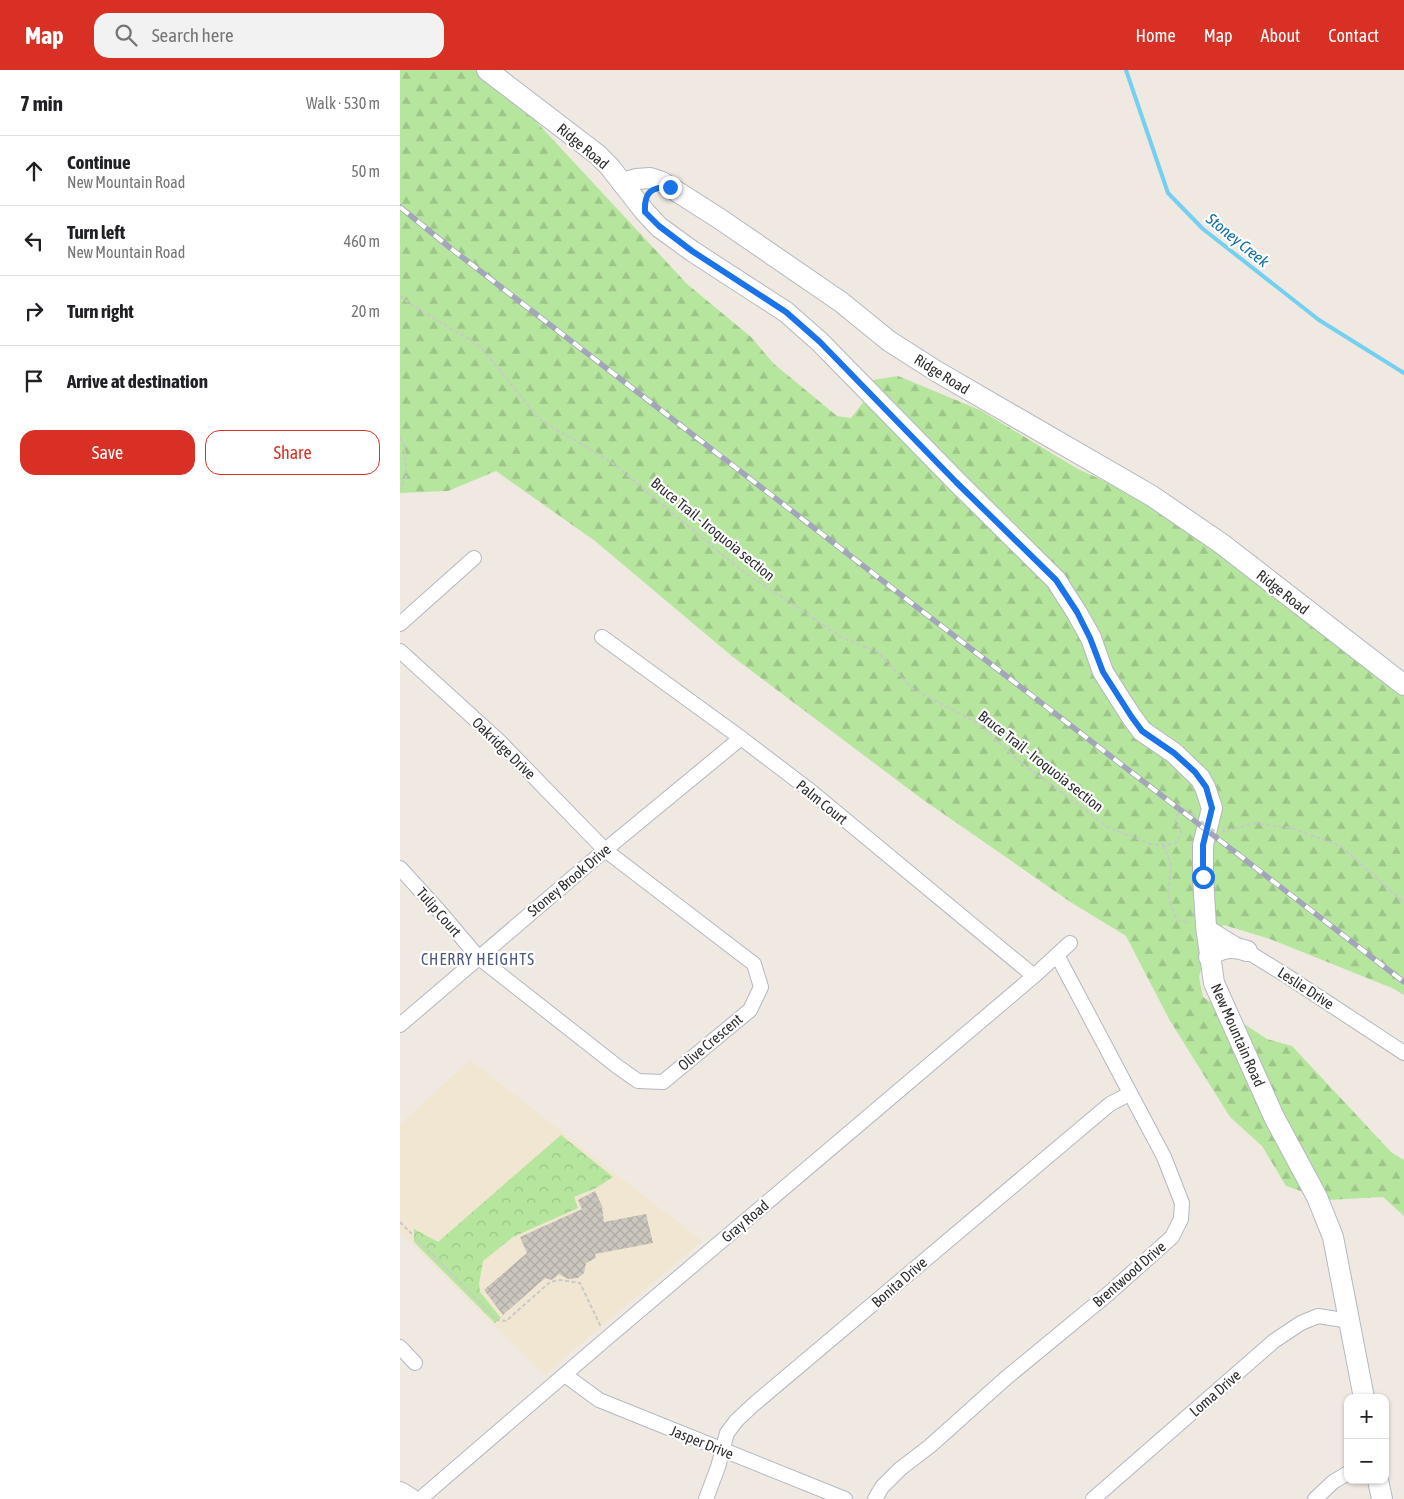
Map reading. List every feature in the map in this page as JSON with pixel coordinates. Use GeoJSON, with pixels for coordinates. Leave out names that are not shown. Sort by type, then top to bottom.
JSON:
{"type":"FeatureCollection","features":[{"type":"Feature","properties":{"kind":"main road","name":"Ridge Road"},"geometry":{"type":"LineString","coordinates":[[487,70],[598,155],[622,183],[650,178],[670,187],[841,302],[889,341],[936,371],[1152,496],[1222,544],[1400,675]]}},
{"type":"Feature","properties":{"kind":"main road","name":"New Mountain Road"},"geometry":{"type":"LineString","coordinates":[[622,183],[659,226],[692,251],[786,312],[820,342],[956,482],[1056,580],[1077,612],[1090,638],[1103,672],[1131,716],[1142,731],[1174,753],[1195,772],[1206,787],[1212,808],[1203,845],[1206,927],[1214,984],[1274,1117],[1317,1197],[1333,1237],[1363,1394]]}},
{"type":"Feature","properties":{"kind":"main road"},"geometry":{"type":"LineString","coordinates":[[645,212],[644,204],[648,193],[658,187],[670,187]]}},
{"type":"Feature","properties":{"kind":"main road"},"geometry":{"type":"LineString","coordinates":[[1209,957],[1226,948],[1237,947],[1247,951]]}},
{"type":"Feature","properties":{"kind":"main road"},"geometry":{"type":"LineString","coordinates":[[1379,1484],[1382,1499]]}},
{"type":"Feature","properties":{"kind":"main road"},"geometry":{"type":"LineString","coordinates":[[400,1492],[411,1499]]}},
{"type":"Feature","properties":{"kind":"street"},"geometry":{"type":"LineString","coordinates":[[400,624],[474,558]]}},
{"type":"Feature","properties":{"kind":"street","name":"Palm Court"},"geometry":{"type":"LineString","coordinates":[[602,637],[808,789],[1034,976]]}},
{"type":"Feature","properties":{"kind":"street","name":"Oakridge Drive"},"geometry":{"type":"LineString","coordinates":[[400,651],[498,741],[605,850]]}},
{"type":"Feature","properties":{"kind":"street","name":"Stoney Brook Drive"},"geometry":{"type":"LineString","coordinates":[[400,1025],[605,850],[741,738]]}},
{"type":"Feature","properties":{"kind":"street","name":"Olive Crescent"},"geometry":{"type":"LineString","coordinates":[[478,957],[618,1067],[638,1080],[663,1082],[750,1010],[761,988],[754,964],[605,850]]}},
{"type":"Feature","properties":{"kind":"street","name":"Tulip Court"},"geometry":{"type":"LineString","coordinates":[[400,868],[478,957]]}},
{"type":"Feature","properties":{"kind":"street","name":"Leslie Drive"},"geometry":{"type":"LineString","coordinates":[[1206,927],[1247,951],[1404,1053]]}},
{"type":"Feature","properties":{"kind":"street","name":"Gray Road"},"geometry":{"type":"LineString","coordinates":[[420,1499],[606,1338],[1034,976],[1070,943]]}},
{"type":"Feature","properties":{"kind":"street","name":"Brentwood Drive"},"geometry":{"type":"LineString","coordinates":[[875,1499],[882,1487],[900,1469],[930,1446],[1006,1378],[1108,1294],[1172,1237],[1181,1219],[1182,1203],[1164,1157],[1056,955]]}},
{"type":"Feature","properties":{"kind":"street","name":"Bonita Drive"},"geometry":{"type":"LineString","coordinates":[[706,1499],[718,1468],[727,1433],[737,1420],[1110,1104],[1129,1094]]}},
{"type":"Feature","properties":{"kind":"street","name":"Loma Drive"},"geometry":{"type":"LineString","coordinates":[[1100,1497],[1274,1341],[1301,1323],[1318,1316],[1350,1321]]}},
{"type":"Feature","properties":{"kind":"street"},"geometry":{"type":"LineString","coordinates":[[400,1347],[416,1363]]}},
{"type":"Feature","properties":{"kind":"street","name":"Jasper Drive"},"geometry":{"type":"LineString","coordinates":[[565,1375],[599,1400],[845,1499]]}},
{"type":"Feature","properties":{"kind":"street"},"geometry":{"type":"LineString","coordinates":[[1315,1499],[1333,1482],[1344,1475]]}},
{"type":"Feature","properties":{"kind":"path","name":"Bruce Trail - Iroquoia section"},"geometry":{"type":"LineString","coordinates":[[400,296],[480,346],[540,420],[610,461],[740,569],[841,637],[878,652],[911,688],[976,722],[1019,761],[1108,827],[1153,846],[1162,845]]}},
{"type":"Feature","properties":{"kind":"path"},"geometry":{"type":"LineString","coordinates":[[400,438],[404,445],[407,475],[400,490]]}},
{"type":"Feature","properties":{"kind":"path"},"geometry":{"type":"LineString","coordinates":[[1206,927],[1177,920],[1168,896],[1171,864],[1162,845],[1175,844],[1181,834],[1181,830],[1175,821],[1177,815],[1184,808],[1217,833],[1255,823],[1291,828],[1341,846],[1404,904]]}},
{"type":"Feature","properties":{"kind":"path"},"geometry":{"type":"LineString","coordinates":[[400,1222],[497,1320],[506,1321],[550,1282],[560,1280],[580,1283],[606,1338]]}},
{"type":"Feature","properties":{"kind":"shaded area"},"geometry":{"type":"Polygon","coordinates":[[[470,1060],[702,1241],[544,1375],[400,1232],[400,1124],[470,1060]]]}},
{"type":"Feature","properties":{"kind":"green space"},"geometry":{"type":"Polygon","coordinates":[[[400,70],[482,70],[506,89],[687,284],[751,337],[774,364],[837,416],[851,418],[865,400],[873,380],[898,376],[980,410],[1078,469],[1191,521],[1404,689],[1404,995],[1392,988],[1270,939],[1224,925],[1210,936],[1199,977],[1203,997],[1267,1039],[1292,1046],[1392,1153],[1404,1160],[1404,1216],[1383,1197],[1327,1200],[1286,1186],[1262,1146],[1230,1117],[1169,1019],[1126,936],[1072,903],[922,799],[733,657],[595,541],[496,471],[448,491],[400,493],[400,70]]]}},
{"type":"Feature","properties":{"kind":"green space"},"geometry":{"type":"Polygon","coordinates":[[[561,1135],[613,1177],[596,1188],[574,1197],[578,1208],[513,1237],[483,1261],[479,1284],[480,1292],[501,1318],[495,1323],[414,1242],[414,1229],[438,1242],[561,1135]]]}},
{"type":"Feature","properties":{"kind":"building"},"geometry":{"type":"Polygon","coordinates":[[[595,1191],[602,1206],[604,1222],[646,1214],[653,1243],[595,1254],[596,1258],[586,1263],[584,1273],[578,1278],[568,1279],[559,1274],[552,1280],[545,1278],[503,1315],[484,1290],[527,1253],[520,1237],[582,1209],[578,1200],[595,1191]]]}},
{"type":"Feature","properties":{"kind":"waterway","name":"Stoney Creek"},"geometry":{"type":"LineString","coordinates":[[1126,70],[1168,193],[1203,229],[1319,320],[1404,373]]}},
{"type":"Feature","properties":{"kind":"railway"},"geometry":{"type":"LineString","coordinates":[[400,207],[449,247],[1404,982]]}},
{"type":"Feature","properties":{"kind":"district","name":"CHERRY HEIGHTS"},"geometry":{"type":"Point","coordinates":[478,959]}},
{"type":"Feature","properties":{"kind":"route"},"geometry":{"type":"LineString","coordinates":[[670,187],[658,187],[648,193],[644,204],[645,212],[659,226],[692,251],[786,312],[820,342],[956,482],[1056,580],[1077,612],[1090,638],[1103,672],[1131,716],[1142,731],[1174,753],[1195,772],[1206,787],[1212,808],[1203,845],[1203,877]]}}]}
